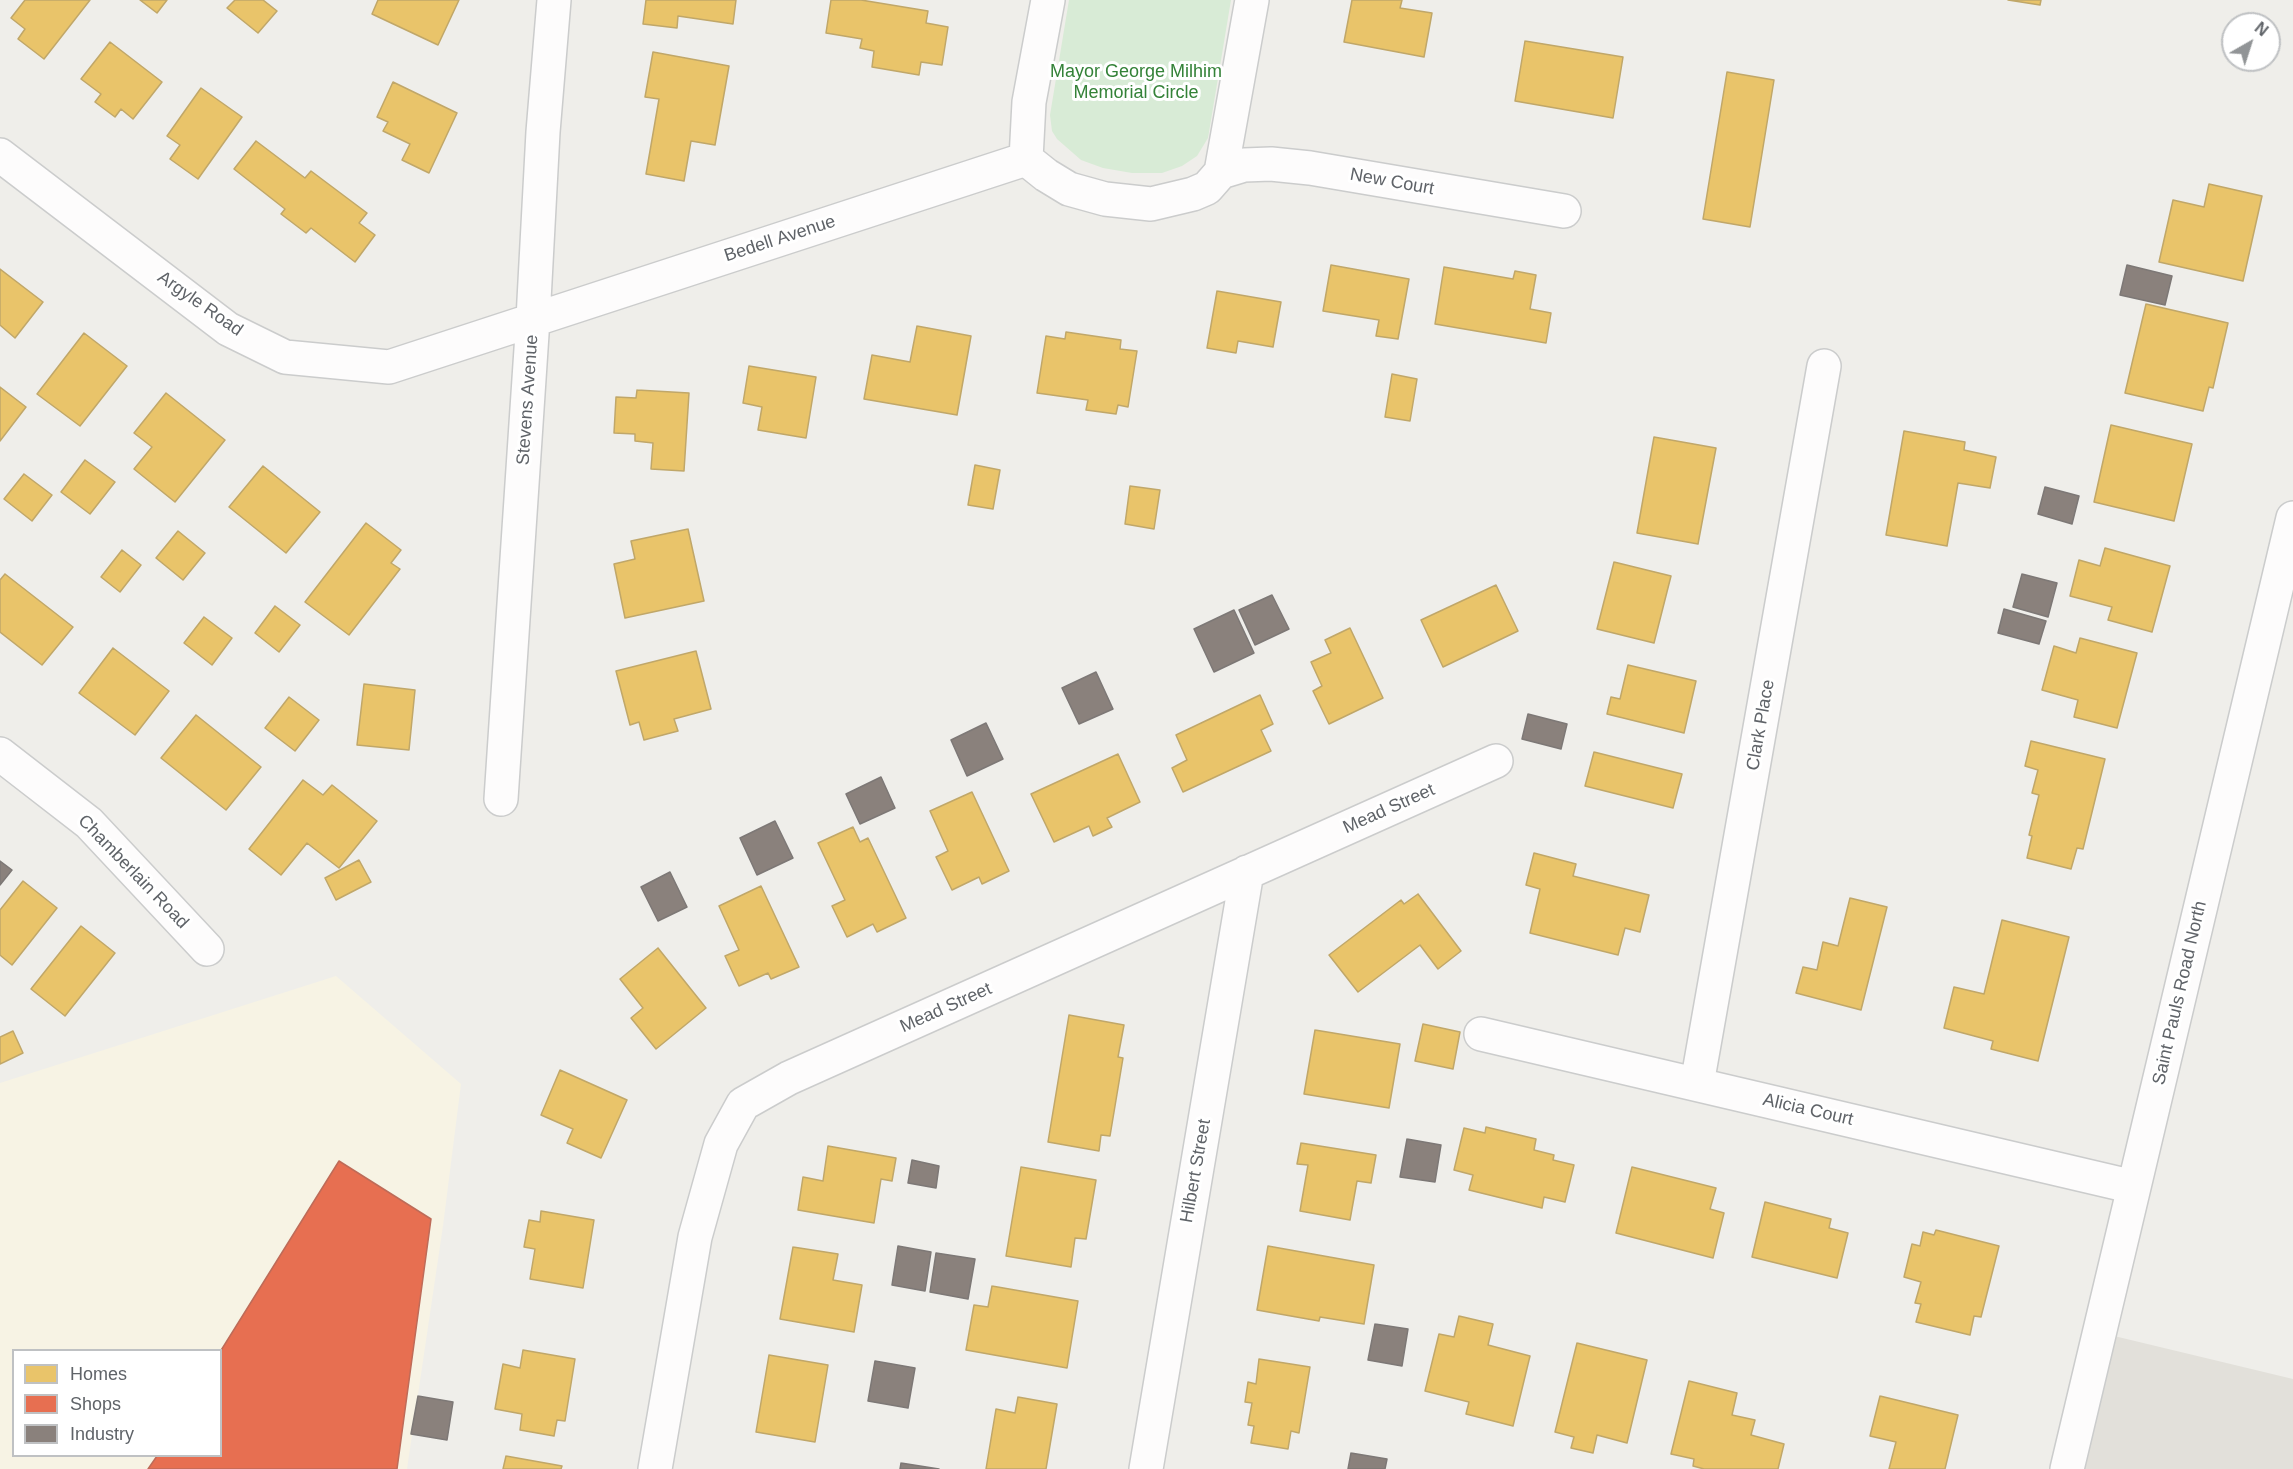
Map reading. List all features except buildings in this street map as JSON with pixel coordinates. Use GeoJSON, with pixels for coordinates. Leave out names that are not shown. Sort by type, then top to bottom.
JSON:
{"type":"FeatureCollection","features":[{"type":"Feature","properties":{"kind":"street","name":"Stevens Avenue"},"geometry":{"type":"LineString","coordinates":[[501,799],[543,132],[554,0]]}},
{"type":"Feature","properties":{"kind":"street"},"geometry":{"type":"LineString","coordinates":[[1048,0],[1029,102],[1026,159],[1069,189],[1105,199],[1151,204],[1193,194],[1207,188],[1221,172],[1252,0]]}},
{"type":"Feature","properties":{"kind":"street","name":"Argyle Road"},"geometry":{"type":"LineString","coordinates":[[0,155],[228,328],[285,357],[389,367],[533,319]]}},
{"type":"Feature","properties":{"kind":"street","name":"Bedell Avenue"},"geometry":{"type":"LineString","coordinates":[[533,319],[1026,159]]}},
{"type":"Feature","properties":{"kind":"street","name":"New Court"},"geometry":{"type":"LineString","coordinates":[[1221,172],[1244,165],[1271,164],[1310,168],[1564,211]]}},
{"type":"Feature","properties":{"kind":"street","name":"Clark Place"},"geometry":{"type":"LineString","coordinates":[[1697,1084],[1824,366]]}},
{"type":"Feature","properties":{"kind":"street","name":"Saint Pauls Road North"},"geometry":{"type":"LineString","coordinates":[[2067,1469],[2293,518]]}},
{"type":"Feature","properties":{"kind":"street","name":"Chamberlain Road"},"geometry":{"type":"LineString","coordinates":[[0,754],[89,823],[207,949]]}},
{"type":"Feature","properties":{"kind":"street","name":"Mead Street"},"geometry":{"type":"LineString","coordinates":[[655,1469],[695,1237],[721,1144],[743,1104],[789,1078],[1496,761]]}},
{"type":"Feature","properties":{"kind":"street","name":"Hilbert Street"},"geometry":{"type":"LineString","coordinates":[[1146,1469],[1247,872]]}},
{"type":"Feature","properties":{"kind":"street","name":"Alicia Court"},"geometry":{"type":"LineString","coordinates":[[1481,1034],[2134,1187]]}},
{"type":"Feature","properties":{"kind":"shaded area"},"geometry":{"type":"Polygon","coordinates":[[[336,976],[461,1084],[443,1226],[407,1469],[0,1469],[0,1083],[336,976]]]}},
{"type":"Feature","properties":{"kind":"shaded area"},"geometry":{"type":"Polygon","coordinates":[[[2110,1335],[2293,1379],[2293,1469],[2075,1469],[2110,1335]]]}},
{"type":"Feature","properties":{"kind":"green space","name":"Mayor George Milhim Memorial Circle"},"geometry":{"type":"Polygon","coordinates":[[[1069,0],[1231,0],[1208,138],[1197,156],[1182,166],[1162,173],[1132,173],[1103,168],[1081,160],[1057,139],[1052,131],[1050,115],[1069,0]]]}}]}
